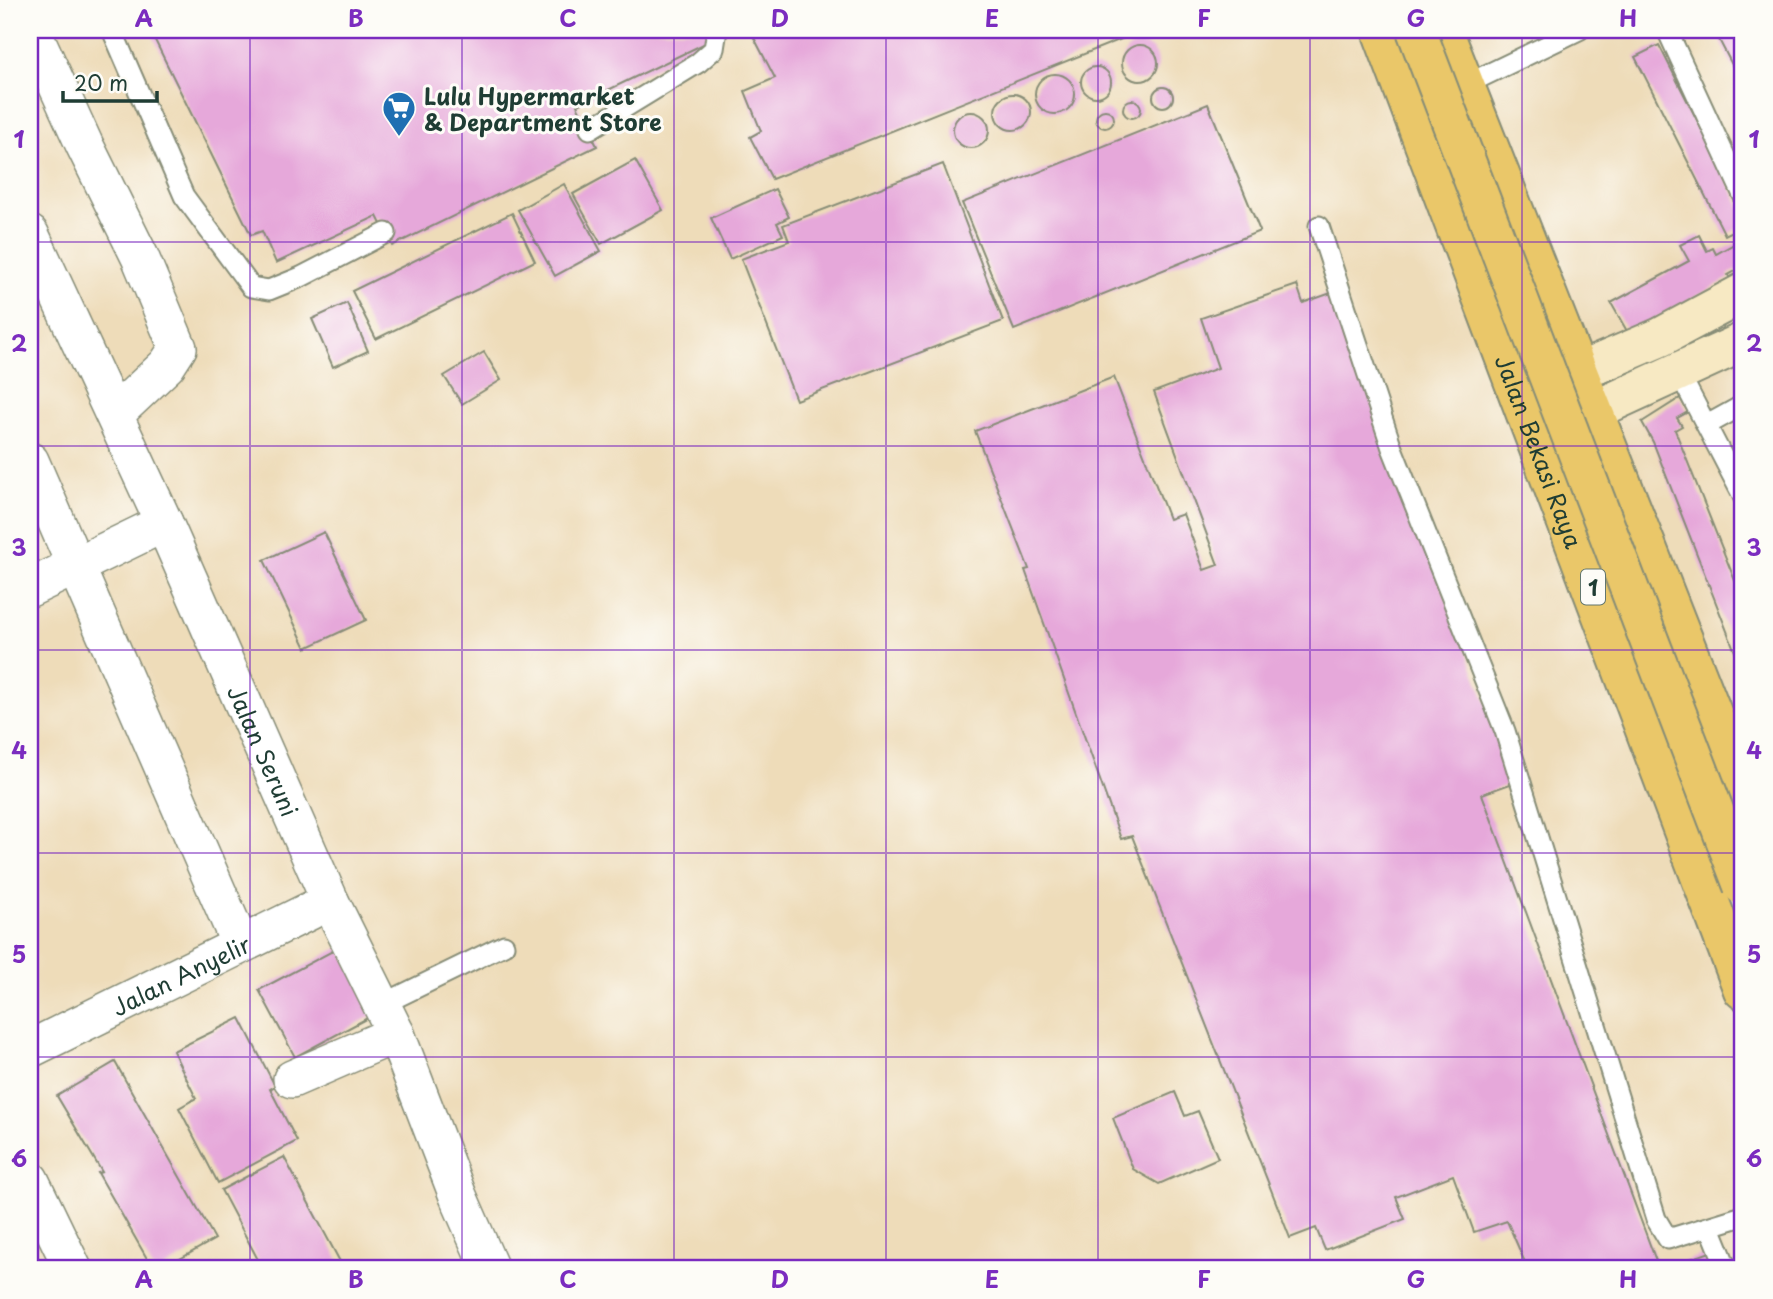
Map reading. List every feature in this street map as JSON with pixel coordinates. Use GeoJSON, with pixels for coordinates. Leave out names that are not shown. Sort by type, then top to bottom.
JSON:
{"type":"FeatureCollection","features":[{"type":"Feature","properties":{"kind":"highway","name":"Jalan Bekasi Raya"},"geometry":{"type":"LineString","coordinates":[[1381,30],[1743,990]]}},
{"type":"Feature","properties":{"kind":"highway"},"geometry":{"type":"LineString","coordinates":[[1416,30],[1743,886]]}},
{"type":"Feature","properties":{"kind":"highway"},"geometry":{"type":"LineString","coordinates":[[1443,30],[1743,791]]}},
{"type":"Feature","properties":{"kind":"highway"},"geometry":{"type":"LineString","coordinates":[[1440,185],[1499,171]]}},
{"type":"Feature","properties":{"kind":"street"},"geometry":{"type":"LineString","coordinates":[[32,30],[140,257],[178,348],[167,365],[115,415]]}},
{"type":"Feature","properties":{"kind":"street","name":"Jalan Seruni"},"geometry":{"type":"LineString","coordinates":[[30,234],[164,523],[333,906],[389,1019],[458,1196],[490,1269]]}},
{"type":"Feature","properties":{"kind":"street"},"geometry":{"type":"LineString","coordinates":[[1579,372],[1661,337],[1743,293]]}},
{"type":"Feature","properties":{"kind":"street"},"geometry":{"type":"LineString","coordinates":[[1594,410],[1743,342]]}},
{"type":"Feature","properties":{"kind":"street"},"geometry":{"type":"LineString","coordinates":[[30,461],[232,948]]}},
{"type":"Feature","properties":{"kind":"street"},"geometry":{"type":"LineString","coordinates":[[30,588],[164,523]]}},
{"type":"Feature","properties":{"kind":"street","name":"Jalan Anyelir"},"geometry":{"type":"LineString","coordinates":[[30,1049],[232,948],[333,906]]}},
{"type":"Feature","properties":{"kind":"street"},"geometry":{"type":"LineString","coordinates":[[292,1079],[389,1019]]}},
{"type":"Feature","properties":{"kind":"street"},"geometry":{"type":"LineString","coordinates":[[30,1180],[73,1269]]}},
{"type":"Feature","properties":{"kind":"lane"},"geometry":{"type":"LineString","coordinates":[[112,30],[184,196],[251,287],[269,290],[280,286],[386,233]]}},
{"type":"Feature","properties":{"kind":"lane"},"geometry":{"type":"LineString","coordinates":[[590,129],[698,63],[713,49],[717,30]]}},
{"type":"Feature","properties":{"kind":"lane"},"geometry":{"type":"LineString","coordinates":[[1465,85],[1579,30]]}},
{"type":"Feature","properties":{"kind":"lane"},"geometry":{"type":"LineString","coordinates":[[1667,30],[1743,195]]}},
{"type":"Feature","properties":{"kind":"lane"},"geometry":{"type":"LineString","coordinates":[[1319,226],[1392,448],[1505,731],[1656,1219],[1668,1239],[1743,1216]]}},
{"type":"Feature","properties":{"kind":"lane"},"geometry":{"type":"LineString","coordinates":[[1661,337],[1743,496]]}},
{"type":"Feature","properties":{"kind":"lane"},"geometry":{"type":"LineString","coordinates":[[1707,425],[1743,405]]}},
{"type":"Feature","properties":{"kind":"lane"},"geometry":{"type":"LineString","coordinates":[[389,1019],[504,945]]}},
{"type":"Feature","properties":{"kind":"lane"},"geometry":{"type":"LineString","coordinates":[[1710,1227],[1727,1269]]}},
{"type":"Feature","properties":{"kind":"building","name":"Lulu Hypermarket & Department Store"},"geometry":{"type":"Polygon","coordinates":[[[150,30],[710,30],[714,39],[577,105],[597,146],[392,246],[377,216],[276,263],[262,231],[251,235],[150,30]]]}},
{"type":"Feature","properties":{"kind":"building"},"geometry":{"type":"Polygon","coordinates":[[[750,30],[1144,30],[772,179],[750,137],[761,131],[745,91],[775,78],[750,30]]]}},
{"type":"Feature","properties":{"kind":"building"},"geometry":{"type":"Polygon","coordinates":[[[1714,30],[1743,30],[1743,86],[1714,30]]]}},
{"type":"Feature","properties":{"kind":"building"},"geometry":{"type":"Polygon","coordinates":[[[1140,45],[1153,50],[1158,63],[1153,76],[1140,81],[1127,76],[1122,63],[1127,50],[1140,45]]]}},
{"type":"Feature","properties":{"kind":"building"},"geometry":{"type":"Polygon","coordinates":[[[1659,45],[1743,211],[1743,226],[1725,235],[1635,57],[1659,45]]]}},
{"type":"Feature","properties":{"kind":"building"},"geometry":{"type":"Polygon","coordinates":[[[1096,67],[1107,71],[1111,82],[1107,93],[1096,97],[1085,93],[1081,82],[1085,71],[1096,67]]]}},
{"type":"Feature","properties":{"kind":"building"},"geometry":{"type":"Polygon","coordinates":[[[1055,74],[1063,75],[1069,80],[1074,86],[1074,102],[1069,108],[1063,113],[1055,114],[1047,113],[1041,108],[1036,102],[1035,94],[1036,86],[1041,80],[1047,75],[1055,74]]]}},
{"type":"Feature","properties":{"kind":"building"},"geometry":{"type":"Polygon","coordinates":[[[1163,87],[1170,90],[1173,97],[1170,104],[1163,107],[1156,104],[1153,97],[1156,90],[1163,87]]]}},
{"type":"Feature","properties":{"kind":"building"},"geometry":{"type":"Polygon","coordinates":[[[1013,94],[1026,99],[1031,112],[1026,125],[1013,130],[1000,125],[995,112],[1000,99],[1013,94]]]}},
{"type":"Feature","properties":{"kind":"building"},"geometry":{"type":"Polygon","coordinates":[[[1128,100],[1136,100],[1141,109],[1139,116],[1128,118],[1123,113],[1123,105],[1128,100]]]}},
{"type":"Feature","properties":{"kind":"building"},"geometry":{"type":"Polygon","coordinates":[[[1208,104],[1260,231],[1014,330],[962,203],[1208,104]]]}},
{"type":"Feature","properties":{"kind":"building"},"geometry":{"type":"Polygon","coordinates":[[[1101,110],[1109,110],[1114,119],[1112,126],[1101,128],[1096,123],[1096,115],[1101,110]]]}},
{"type":"Feature","properties":{"kind":"building"},"geometry":{"type":"Polygon","coordinates":[[[971,112],[983,118],[989,130],[983,142],[971,148],[959,142],[953,130],[959,118],[971,112]]]}},
{"type":"Feature","properties":{"kind":"building"},"geometry":{"type":"Polygon","coordinates":[[[635,160],[663,210],[601,244],[573,194],[635,160]]]}},
{"type":"Feature","properties":{"kind":"building"},"geometry":{"type":"Polygon","coordinates":[[[943,164],[1003,321],[796,400],[741,259],[789,241],[783,225],[943,164]]]}},
{"type":"Feature","properties":{"kind":"building"},"geometry":{"type":"Polygon","coordinates":[[[564,184],[601,251],[555,276],[518,210],[564,184]]]}},
{"type":"Feature","properties":{"kind":"building"},"geometry":{"type":"Polygon","coordinates":[[[775,189],[789,217],[777,223],[783,235],[730,259],[711,218],[775,189]]]}},
{"type":"Feature","properties":{"kind":"building"},"geometry":{"type":"Polygon","coordinates":[[[512,213],[535,261],[376,339],[352,291],[512,213]]]}},
{"type":"Feature","properties":{"kind":"building"},"geometry":{"type":"Polygon","coordinates":[[[1699,235],[1707,251],[1713,248],[1716,254],[1743,239],[1743,267],[1728,275],[1730,278],[1628,333],[1611,303],[1689,261],[1680,245],[1699,235]]]}},
{"type":"Feature","properties":{"kind":"building"},"geometry":{"type":"Polygon","coordinates":[[[1297,285],[1303,303],[1331,293],[1516,782],[1482,794],[1659,1269],[1522,1269],[1527,1267],[1507,1221],[1474,1232],[1453,1175],[1396,1197],[1405,1219],[1325,1250],[1316,1228],[1290,1238],[1132,836],[1121,839],[1025,570],[1029,569],[975,431],[1114,377],[1169,519],[1183,514],[1204,570],[1218,565],[1154,392],[1218,368],[1201,318],[1297,285]]]}},
{"type":"Feature","properties":{"kind":"building"},"geometry":{"type":"Polygon","coordinates":[[[347,303],[368,351],[333,367],[312,319],[347,303]]]}},
{"type":"Feature","properties":{"kind":"building"},"geometry":{"type":"Polygon","coordinates":[[[484,352],[501,380],[462,404],[444,376],[484,352]]]}},
{"type":"Feature","properties":{"kind":"building"},"geometry":{"type":"Polygon","coordinates":[[[1680,398],[1688,412],[1677,418],[1682,426],[1675,430],[1743,601],[1743,672],[1653,442],[1642,422],[1680,398]]]}},
{"type":"Feature","properties":{"kind":"building"},"geometry":{"type":"Polygon","coordinates":[[[324,532],[366,620],[306,648],[264,560],[324,532]]]}},
{"type":"Feature","properties":{"kind":"building"},"geometry":{"type":"Polygon","coordinates":[[[340,947],[375,1014],[295,1057],[259,990],[340,947]]]}},
{"type":"Feature","properties":{"kind":"building"},"geometry":{"type":"Polygon","coordinates":[[[240,1018],[275,1086],[270,1089],[297,1141],[218,1183],[179,1108],[196,1098],[173,1051],[240,1018]]]}},
{"type":"Feature","properties":{"kind":"building"},"geometry":{"type":"Polygon","coordinates":[[[115,1062],[215,1239],[162,1269],[153,1269],[98,1173],[102,1172],[57,1096],[115,1062]]]}},
{"type":"Feature","properties":{"kind":"building"},"geometry":{"type":"Polygon","coordinates":[[[1175,1092],[1185,1116],[1198,1111],[1218,1158],[1159,1184],[1133,1169],[1113,1118],[1175,1092]]]}},
{"type":"Feature","properties":{"kind":"building"},"geometry":{"type":"Polygon","coordinates":[[[284,1157],[344,1269],[263,1269],[221,1190],[284,1157]]]}},
{"type":"Feature","properties":{"kind":"building"},"geometry":{"type":"Polygon","coordinates":[[[30,1242],[33,1249],[43,1269],[30,1269],[30,1242]]]}},
{"type":"Feature","properties":{"kind":"building"},"geometry":{"type":"Polygon","coordinates":[[[1710,1252],[1717,1269],[1663,1269],[1710,1252]]]}},
{"type":"Feature","properties":{"kind":"place","name":"Lulu Hypermarket & Department Store"},"geometry":{"type":"Point","coordinates":[399,138]}}]}
